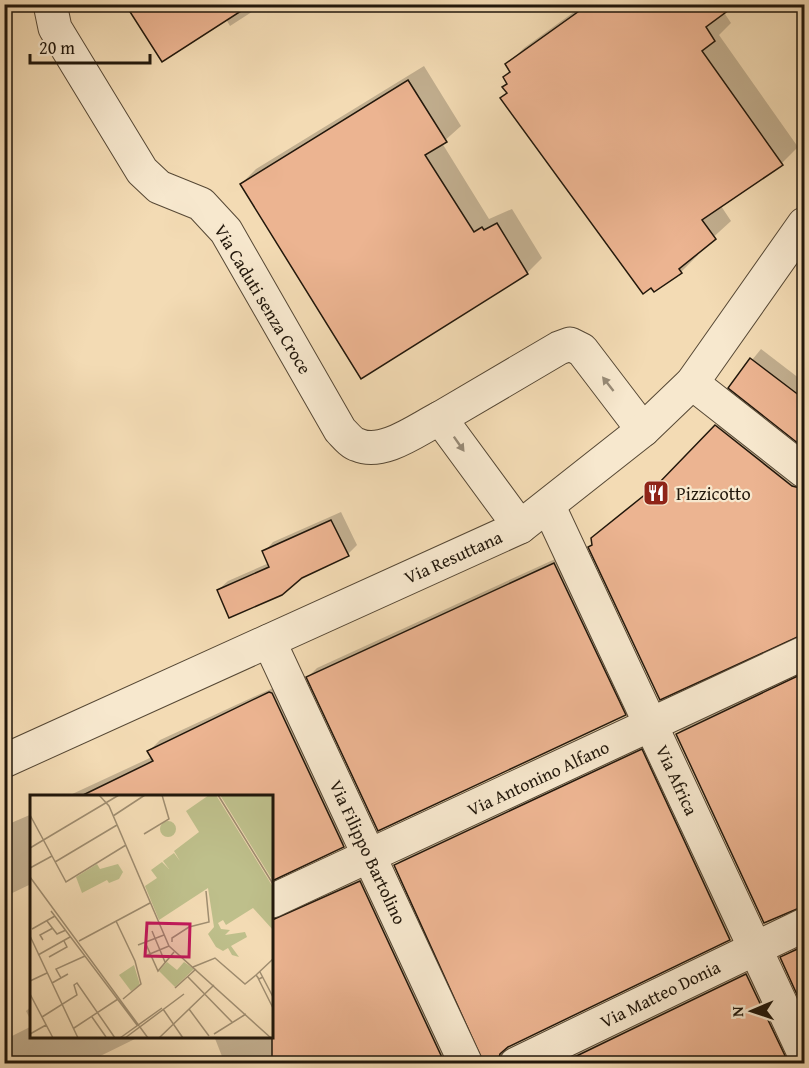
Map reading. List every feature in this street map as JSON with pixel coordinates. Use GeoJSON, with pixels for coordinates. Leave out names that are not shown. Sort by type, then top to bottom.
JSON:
{"type":"FeatureCollection","features":[{"type":"Feature","properties":{"kind":"street","name":"Via Caduti senza Croce"},"geometry":{"type":"LineString","coordinates":[[50,4],[55,28],[142,171],[159,187],[201,204],[226,231],[340,430],[355,445],[369,449],[386,445],[440,418]]}},
{"type":"Feature","properties":{"kind":"street","name":"Via Resuttana"},"geometry":{"type":"LineString","coordinates":[[4,761],[520,527],[549,507],[644,430],[692,383],[804,224]]}},
{"type":"Feature","properties":{"kind":"street"},"geometry":{"type":"LineString","coordinates":[[520,527],[440,418],[559,348],[570,344],[582,350],[644,430]]}},
{"type":"Feature","properties":{"kind":"street"},"geometry":{"type":"LineString","coordinates":[[692,383],[804,471]]}},
{"type":"Feature","properties":{"kind":"street","name":"Via Africa"},"geometry":{"type":"LineString","coordinates":[[549,507],[804,1053]]}},
{"type":"Feature","properties":{"kind":"street","name":"Via Filippo Bartolino"},"geometry":{"type":"LineString","coordinates":[[269,641],[466,1064]]}},
{"type":"Feature","properties":{"kind":"street","name":"Via Antonino Alfano"},"geometry":{"type":"LineString","coordinates":[[273,901],[804,653]]}},
{"type":"Feature","properties":{"kind":"street","name":"Via Matteo Donia"},"geometry":{"type":"LineString","coordinates":[[516,1064],[804,925]]}},
{"type":"Feature","properties":{"kind":"building"},"geometry":{"type":"Polygon","coordinates":[[[125,4],[252,4],[162,62],[125,4]]]}},
{"type":"Feature","properties":{"kind":"building"},"geometry":{"type":"Polygon","coordinates":[[[589,4],[737,4],[706,27],[715,41],[702,51],[783,165],[702,220],[716,239],[679,269],[682,273],[654,292],[651,288],[643,294],[500,98],[507,93],[502,87],[507,84],[503,77],[510,72],[505,64],[589,4]]]}},
{"type":"Feature","properties":{"kind":"building"},"geometry":{"type":"Polygon","coordinates":[[[408,80],[447,142],[425,155],[474,232],[497,223],[528,274],[361,379],[240,184],[408,80]]]}},
{"type":"Feature","properties":{"kind":"building"},"geometry":{"type":"Polygon","coordinates":[[[750,358],[804,399],[804,448],[728,388],[750,358]]]}},
{"type":"Feature","properties":{"kind":"building"},"geometry":{"type":"Polygon","coordinates":[[[715,425],[792,486],[804,489],[804,634],[660,700],[588,547],[592,545],[591,538],[657,485],[715,425]]]}},
{"type":"Feature","properties":{"kind":"building"},"geometry":{"type":"Polygon","coordinates":[[[331,520],[349,556],[302,578],[282,595],[229,618],[217,590],[269,567],[262,551],[331,520]]]}},
{"type":"Feature","properties":{"kind":"building"},"geometry":{"type":"Polygon","coordinates":[[[554,563],[626,715],[378,831],[306,677],[554,563]]]}},
{"type":"Feature","properties":{"kind":"building"},"geometry":{"type":"Polygon","coordinates":[[[804,673],[804,906],[764,923],[676,734],[804,673]]]}},
{"type":"Feature","properties":{"kind":"building"},"geometry":{"type":"Polygon","coordinates":[[[269,692],[272,693],[344,847],[273,881],[273,795],[83,795],[153,761],[147,751],[269,692]]]}},
{"type":"Feature","properties":{"kind":"building"},"geometry":{"type":"Polygon","coordinates":[[[642,749],[730,940],[508,1047],[500,1054],[497,1064],[484,1064],[394,865],[642,749]]]}},
{"type":"Feature","properties":{"kind":"building"},"geometry":{"type":"Polygon","coordinates":[[[360,881],[445,1064],[272,1064],[273,920],[360,881]]]}},
{"type":"Feature","properties":{"kind":"building"},"geometry":{"type":"Polygon","coordinates":[[[804,946],[804,1010],[780,957],[804,946]]]}},
{"type":"Feature","properties":{"kind":"building"},"geometry":{"type":"Polygon","coordinates":[[[746,974],[789,1064],[560,1064],[746,974]]]}},
{"type":"Feature","properties":{"kind":"place","name":"Pizzicotto"},"geometry":{"type":"Point","coordinates":[656,493]}}]}
